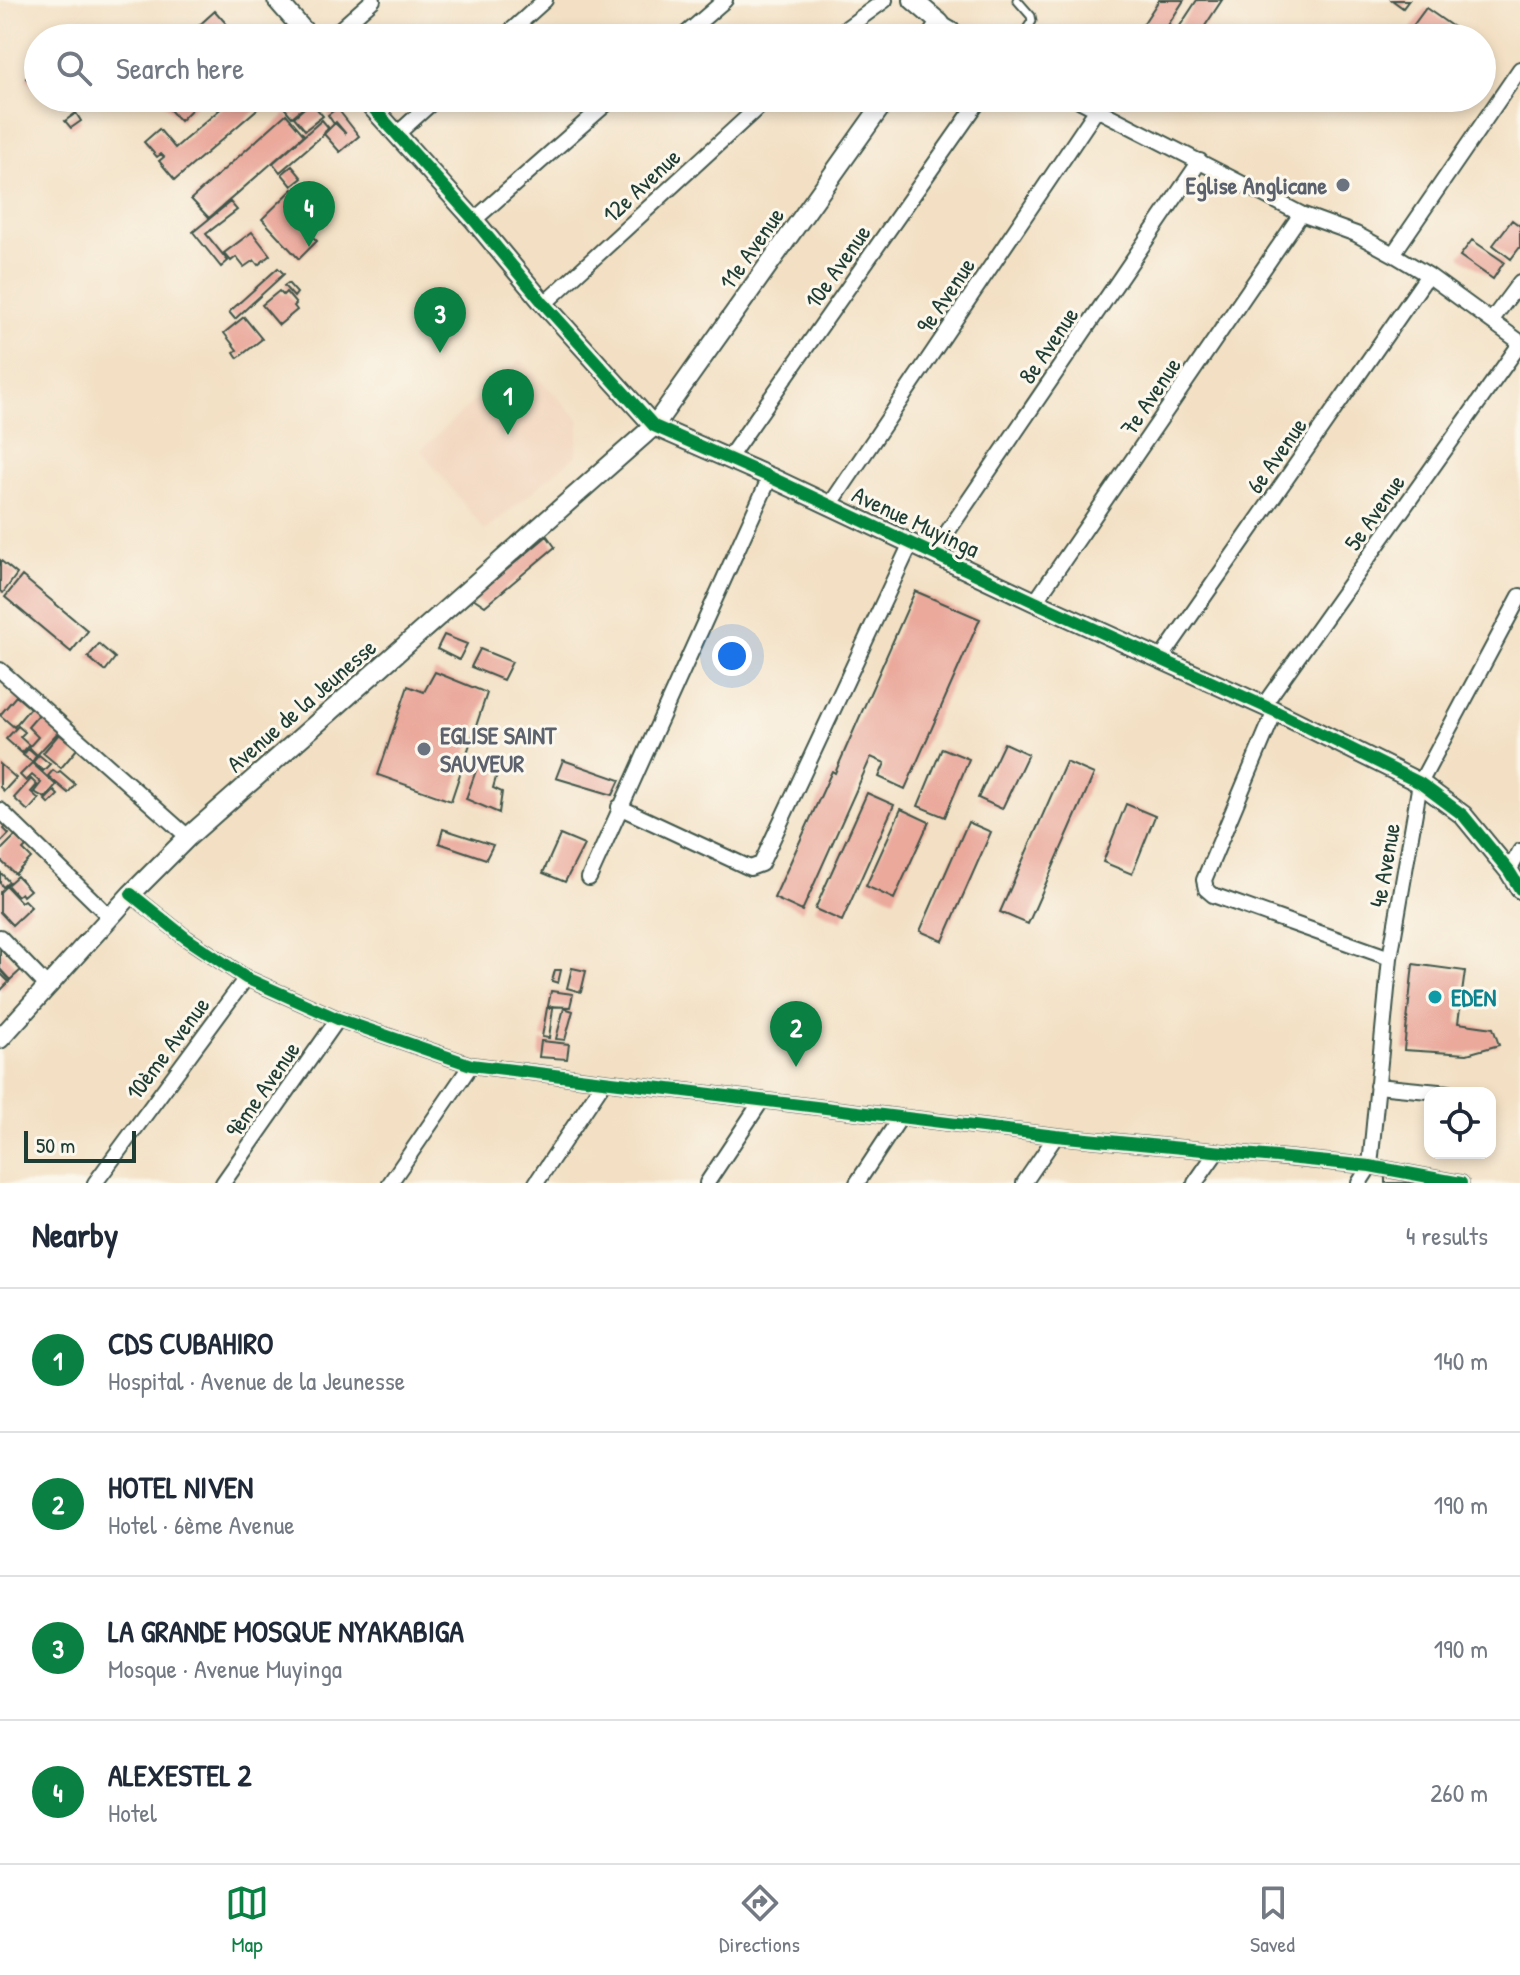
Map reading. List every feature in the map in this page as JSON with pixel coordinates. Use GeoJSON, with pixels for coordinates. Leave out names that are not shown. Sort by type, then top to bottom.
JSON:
{"type":"FeatureCollection","features":[{"type":"Feature","properties":{"kind":"street"},"geometry":{"type":"LineString","coordinates":[[277,0],[298,24]]}},
{"type":"Feature","properties":{"kind":"street"},"geometry":{"type":"LineString","coordinates":[[346,24],[373,0]]}},
{"type":"Feature","properties":{"kind":"street"},"geometry":{"type":"LineString","coordinates":[[518,24],[545,0]]}},
{"type":"Feature","properties":{"kind":"street"},"geometry":{"type":"LineString","coordinates":[[697,24],[725,0]]}},
{"type":"Feature","properties":{"kind":"street"},"geometry":{"type":"LineString","coordinates":[[852,24],[885,0]]}},
{"type":"Feature","properties":{"kind":"street"},"geometry":{"type":"LineString","coordinates":[[913,0],[931,24]]}},
{"type":"Feature","properties":{"kind":"street"},"geometry":{"type":"LineString","coordinates":[[1496,104],[1520,69]]}},
{"type":"Feature","properties":{"kind":"street","name":"Avenue Muyinga"},"geometry":{"type":"LineString","coordinates":[[377,112],[654,426],[1269,709],[1420,783],[1463,815],[1520,889]]}},
{"type":"Feature","properties":{"kind":"street"},"geometry":{"type":"LineString","coordinates":[[397,134],[421,112]]}},
{"type":"Feature","properties":{"kind":"street"},"geometry":{"type":"LineString","coordinates":[[474,220],[597,112]]}},
{"type":"Feature","properties":{"kind":"street","name":"12e Avenue"},"geometry":{"type":"LineString","coordinates":[[544,304],[753,112]]}},
{"type":"Feature","properties":{"kind":"street","name":"11e Avenue"},"geometry":{"type":"LineString","coordinates":[[654,426],[877,112]]}},
{"type":"Feature","properties":{"kind":"street","name":"10e Avenue"},"geometry":{"type":"LineString","coordinates":[[728,459],[971,112]]}},
{"type":"Feature","properties":{"kind":"street","name":"9e Avenue"},"geometry":{"type":"LineString","coordinates":[[830,505],[1095,112]]}},
{"type":"Feature","properties":{"kind":"street"},"geometry":{"type":"LineString","coordinates":[[1103,112],[1301,214],[1356,234],[1393,254],[1428,275],[1520,343]]}},
{"type":"Feature","properties":{"kind":"street"},"geometry":{"type":"LineString","coordinates":[[1393,254],[1490,112]]}},
{"type":"Feature","properties":{"kind":"street","name":"8e Avenue"},"geometry":{"type":"LineString","coordinates":[[933,553],[1200,161]]}},
{"type":"Feature","properties":{"kind":"street","name":"7e Avenue"},"geometry":{"type":"LineString","coordinates":[[1035,602],[1301,214]]}},
{"type":"Feature","properties":{"kind":"street","name":"6e Avenue"},"geometry":{"type":"LineString","coordinates":[[1160,660],[1428,275]]}},
{"type":"Feature","properties":{"kind":"street"},"geometry":{"type":"LineString","coordinates":[[1491,321],[1520,282]]}},
{"type":"Feature","properties":{"kind":"street","name":"5e Avenue"},"geometry":{"type":"LineString","coordinates":[[1390,958],[1213,895],[1206,889],[1204,880],[1269,709],[1520,343]]}},
{"type":"Feature","properties":{"kind":"street","name":"Avenue de la Jeunesse"},"geometry":{"type":"LineString","coordinates":[[0,1039],[131,894],[188,837],[654,426]]}},
{"type":"Feature","properties":{"kind":"street"},"geometry":{"type":"LineString","coordinates":[[589,878],[770,477]]}},
{"type":"Feature","properties":{"kind":"street"},"geometry":{"type":"LineString","coordinates":[[619,807],[750,868],[761,864],[911,543]]}},
{"type":"Feature","properties":{"kind":"street","name":"4e Avenue"},"geometry":{"type":"LineString","coordinates":[[1370,1166],[1390,958],[1420,783],[1520,596]]}},
{"type":"Feature","properties":{"kind":"street"},"geometry":{"type":"LineString","coordinates":[[0,670],[188,837]]}},
{"type":"Feature","properties":{"kind":"street"},"geometry":{"type":"LineString","coordinates":[[0,810],[110,917]]}},
{"type":"Feature","properties":{"kind":"street"},"geometry":{"type":"LineString","coordinates":[[1509,871],[1520,851]]}},
{"type":"Feature","properties":{"kind":"street"},"geometry":{"type":"LineString","coordinates":[[131,894],[186,938],[246,978],[338,1019],[471,1065],[1056,1136],[1370,1166],[1461,1183]]}},
{"type":"Feature","properties":{"kind":"street"},"geometry":{"type":"LineString","coordinates":[[0,937],[47,986]]}},
{"type":"Feature","properties":{"kind":"street","name":"10ème Avenue"},"geometry":{"type":"LineString","coordinates":[[95,1183],[246,978]]}},
{"type":"Feature","properties":{"kind":"street","name":"9ème Avenue"},"geometry":{"type":"LineString","coordinates":[[223,1183],[338,1019]]}},
{"type":"Feature","properties":{"kind":"street"},"geometry":{"type":"LineString","coordinates":[[390,1183],[471,1065]]}},
{"type":"Feature","properties":{"kind":"street"},"geometry":{"type":"LineString","coordinates":[[536,1183],[603,1083]]}},
{"type":"Feature","properties":{"kind":"street"},"geometry":{"type":"LineString","coordinates":[[1377,1086],[1424,1091]]}},
{"type":"Feature","properties":{"kind":"street"},"geometry":{"type":"LineString","coordinates":[[707,1183],[762,1100]]}},
{"type":"Feature","properties":{"kind":"street"},"geometry":{"type":"LineString","coordinates":[[857,1183],[900,1118]]}},
{"type":"Feature","properties":{"kind":"street"},"geometry":{"type":"LineString","coordinates":[[1024,1183],[1056,1136]]}},
{"type":"Feature","properties":{"kind":"street"},"geometry":{"type":"LineString","coordinates":[[1195,1183],[1216,1153]]}},
{"type":"Feature","properties":{"kind":"street"},"geometry":{"type":"LineString","coordinates":[[1359,1183],[1370,1166]]}},
{"type":"Feature","properties":{"kind":"lane"},"geometry":{"type":"LineString","coordinates":[[1017,0],[1031,16],[1030,24]]}},
{"type":"Feature","properties":{"kind":"shaded area"},"geometry":{"type":"Polygon","coordinates":[[[520,359],[580,420],[576,455],[485,531],[421,450],[520,359]]]}},
{"type":"Feature","properties":{"kind":"building"},"geometry":{"type":"Polygon","coordinates":[[[1159,0],[1184,0],[1169,24],[1143,24],[1159,0]]]}},
{"type":"Feature","properties":{"kind":"building"},"geometry":{"type":"Polygon","coordinates":[[[1197,0],[1222,0],[1206,24],[1181,24],[1197,0]]]}},
{"type":"Feature","properties":{"kind":"building"},"geometry":{"type":"Polygon","coordinates":[[[1392,0],[1409,0],[1403,8],[1392,0]]]}},
{"type":"Feature","properties":{"kind":"building"},"geometry":{"type":"Polygon","coordinates":[[[1426,8],[1449,24],[1414,24],[1426,8]]]}},
{"type":"Feature","properties":{"kind":"building"},"geometry":{"type":"Polygon","coordinates":[[[215,11],[227,24],[201,24],[215,11]]]}},
{"type":"Feature","properties":{"kind":"building"},"geometry":{"type":"Polygon","coordinates":[[[172,112],[189,112],[180,121],[172,112]]]}},
{"type":"Feature","properties":{"kind":"building"},"geometry":{"type":"Polygon","coordinates":[[[217,112],[254,112],[175,180],[159,161],[164,157],[161,154],[157,157],[144,142],[159,129],[175,148],[217,112]]]}},
{"type":"Feature","properties":{"kind":"building"},"geometry":{"type":"Polygon","coordinates":[[[300,112],[320,112],[323,116],[305,130],[294,117],[300,112]]]}},
{"type":"Feature","properties":{"kind":"building"},"geometry":{"type":"Polygon","coordinates":[[[340,112],[359,136],[340,152],[324,134],[334,124],[328,115],[340,112]]]}},
{"type":"Feature","properties":{"kind":"building"},"geometry":{"type":"Polygon","coordinates":[[[76,113],[81,121],[71,128],[65,121],[76,113]]]}},
{"type":"Feature","properties":{"kind":"building"},"geometry":{"type":"Polygon","coordinates":[[[286,114],[304,135],[209,218],[191,199],[286,114]]]}},
{"type":"Feature","properties":{"kind":"building"},"geometry":{"type":"Polygon","coordinates":[[[322,120],[328,127],[323,135],[280,172],[273,163],[322,120]]]}},
{"type":"Feature","properties":{"kind":"building"},"geometry":{"type":"Polygon","coordinates":[[[292,166],[302,178],[292,186],[282,174],[292,166]]]}},
{"type":"Feature","properties":{"kind":"building"},"geometry":{"type":"Polygon","coordinates":[[[293,189],[311,208],[297,221],[317,241],[299,259],[262,219],[293,189]]]}},
{"type":"Feature","properties":{"kind":"building"},"geometry":{"type":"Polygon","coordinates":[[[230,202],[237,210],[206,234],[228,261],[221,267],[193,232],[230,202]]]}},
{"type":"Feature","properties":{"kind":"building"},"geometry":{"type":"Polygon","coordinates":[[[1512,220],[1520,226],[1520,247],[1511,259],[1493,245],[1512,220]]]}},
{"type":"Feature","properties":{"kind":"building"},"geometry":{"type":"Polygon","coordinates":[[[252,232],[270,255],[258,265],[254,260],[244,267],[236,257],[231,261],[224,253],[252,232]]]}},
{"type":"Feature","properties":{"kind":"building"},"geometry":{"type":"Polygon","coordinates":[[[1472,240],[1504,262],[1493,279],[1460,256],[1472,240]]]}},
{"type":"Feature","properties":{"kind":"building"},"geometry":{"type":"Polygon","coordinates":[[[278,268],[284,274],[235,319],[229,312],[278,268]]]}},
{"type":"Feature","properties":{"kind":"building"},"geometry":{"type":"Polygon","coordinates":[[[288,283],[297,293],[294,297],[284,286],[288,283]]]}},
{"type":"Feature","properties":{"kind":"building"},"geometry":{"type":"Polygon","coordinates":[[[279,291],[283,295],[286,292],[297,310],[279,325],[262,305],[279,291]]]}},
{"type":"Feature","properties":{"kind":"building"},"geometry":{"type":"Polygon","coordinates":[[[244,317],[262,339],[238,358],[234,352],[237,350],[224,333],[244,317]]]}},
{"type":"Feature","properties":{"kind":"building"},"geometry":{"type":"Polygon","coordinates":[[[547,536],[555,547],[485,606],[473,598],[547,536]]]}},
{"type":"Feature","properties":{"kind":"building"},"geometry":{"type":"Polygon","coordinates":[[[0,560],[17,574],[3,593],[0,591],[0,560]]]}},
{"type":"Feature","properties":{"kind":"building"},"geometry":{"type":"Polygon","coordinates":[[[22,576],[88,631],[71,652],[5,597],[22,576]]]}},
{"type":"Feature","properties":{"kind":"building"},"geometry":{"type":"Polygon","coordinates":[[[915,591],[980,619],[905,789],[879,777],[885,763],[871,757],[802,911],[774,898],[832,771],[835,773],[915,591]]]}},
{"type":"Feature","properties":{"kind":"building"},"geometry":{"type":"Polygon","coordinates":[[[444,635],[467,644],[459,660],[437,649],[444,635]]]}},
{"type":"Feature","properties":{"kind":"building"},"geometry":{"type":"Polygon","coordinates":[[[99,644],[115,658],[105,671],[88,657],[99,644]]]}},
{"type":"Feature","properties":{"kind":"building"},"geometry":{"type":"Polygon","coordinates":[[[480,649],[512,662],[503,680],[471,667],[480,649]]]}},
{"type":"Feature","properties":{"kind":"building"},"geometry":{"type":"Polygon","coordinates":[[[435,672],[487,693],[451,801],[378,775],[408,686],[424,692],[435,672]]]}},
{"type":"Feature","properties":{"kind":"building"},"geometry":{"type":"Polygon","coordinates":[[[16,696],[30,708],[14,727],[0,715],[16,696]]]}},
{"type":"Feature","properties":{"kind":"building"},"geometry":{"type":"Polygon","coordinates":[[[42,711],[61,729],[37,755],[29,747],[38,737],[28,727],[42,711]]]}},
{"type":"Feature","properties":{"kind":"building"},"geometry":{"type":"Polygon","coordinates":[[[18,726],[25,732],[20,737],[29,745],[22,753],[6,739],[18,726]]]}},
{"type":"Feature","properties":{"kind":"building"},"geometry":{"type":"Polygon","coordinates":[[[59,734],[77,749],[61,768],[43,753],[59,734]]]}},
{"type":"Feature","properties":{"kind":"building"},"geometry":{"type":"Polygon","coordinates":[[[1004,743],[1028,754],[1002,809],[978,798],[1004,743]]]}},
{"type":"Feature","properties":{"kind":"building"},"geometry":{"type":"Polygon","coordinates":[[[942,748],[969,759],[945,817],[918,806],[942,748]]]}},
{"type":"Feature","properties":{"kind":"building"},"geometry":{"type":"Polygon","coordinates":[[[28,749],[36,756],[32,762],[23,755],[28,749]]]}},
{"type":"Feature","properties":{"kind":"building"},"geometry":{"type":"Polygon","coordinates":[[[39,755],[50,764],[43,771],[33,762],[39,755]]]}},
{"type":"Feature","properties":{"kind":"building"},"geometry":{"type":"Polygon","coordinates":[[[480,759],[499,767],[493,788],[502,792],[499,813],[466,799],[480,759]]]}},
{"type":"Feature","properties":{"kind":"building"},"geometry":{"type":"Polygon","coordinates":[[[563,760],[620,780],[613,795],[556,778],[563,760]]]}},
{"type":"Feature","properties":{"kind":"building"},"geometry":{"type":"Polygon","coordinates":[[[1066,762],[1094,774],[1028,924],[1000,912],[1066,762]]]}},
{"type":"Feature","properties":{"kind":"building"},"geometry":{"type":"Polygon","coordinates":[[[32,763],[56,785],[45,798],[34,792],[41,783],[32,775],[26,781],[20,775],[32,763]]]}},
{"type":"Feature","properties":{"kind":"building"},"geometry":{"type":"Polygon","coordinates":[[[0,764],[16,778],[4,791],[0,787],[0,764]]]}},
{"type":"Feature","properties":{"kind":"building"},"geometry":{"type":"Polygon","coordinates":[[[53,770],[57,773],[60,771],[75,784],[68,793],[48,776],[53,770]]]}},
{"type":"Feature","properties":{"kind":"building"},"geometry":{"type":"Polygon","coordinates":[[[31,779],[37,785],[31,792],[39,799],[28,811],[14,798],[31,779]]]}},
{"type":"Feature","properties":{"kind":"building"},"geometry":{"type":"Polygon","coordinates":[[[54,791],[58,795],[49,804],[45,800],[54,791]]]}},
{"type":"Feature","properties":{"kind":"building"},"geometry":{"type":"Polygon","coordinates":[[[867,793],[894,805],[842,921],[815,909],[867,793]]]}},
{"type":"Feature","properties":{"kind":"building"},"geometry":{"type":"Polygon","coordinates":[[[1126,804],[1155,816],[1132,874],[1103,862],[1126,804]]]}},
{"type":"Feature","properties":{"kind":"building"},"geometry":{"type":"Polygon","coordinates":[[[901,809],[929,822],[894,899],[866,886],[901,809]]]}},
{"type":"Feature","properties":{"kind":"building"},"geometry":{"type":"Polygon","coordinates":[[[0,818],[7,825],[4,829],[9,834],[0,843],[0,818]]]}},
{"type":"Feature","properties":{"kind":"building"},"geometry":{"type":"Polygon","coordinates":[[[968,822],[991,832],[943,941],[920,931],[968,822]]]}},
{"type":"Feature","properties":{"kind":"building"},"geometry":{"type":"Polygon","coordinates":[[[443,829],[493,845],[486,859],[439,843],[443,829]]]}},
{"type":"Feature","properties":{"kind":"building"},"geometry":{"type":"Polygon","coordinates":[[[560,835],[584,845],[565,882],[543,873],[560,835]]]}},
{"type":"Feature","properties":{"kind":"building"},"geometry":{"type":"Polygon","coordinates":[[[15,836],[26,847],[23,850],[31,858],[15,874],[0,860],[0,851],[15,836]]]}},
{"type":"Feature","properties":{"kind":"building"},"geometry":{"type":"Polygon","coordinates":[[[0,872],[9,882],[3,887],[0,883],[0,872]]]}},
{"type":"Feature","properties":{"kind":"building"},"geometry":{"type":"Polygon","coordinates":[[[17,876],[30,890],[23,896],[21,893],[17,896],[7,885],[17,876]]]}},
{"type":"Feature","properties":{"kind":"building"},"geometry":{"type":"Polygon","coordinates":[[[6,886],[21,902],[24,900],[31,907],[12,925],[0,912],[0,892],[6,886]]]}},
{"type":"Feature","properties":{"kind":"building"},"geometry":{"type":"Polygon","coordinates":[[[0,949],[21,970],[10,980],[0,969],[0,949]]]}},
{"type":"Feature","properties":{"kind":"building","name":"EDEN"},"geometry":{"type":"Polygon","coordinates":[[[1413,964],[1465,971],[1458,1023],[1493,1028],[1499,1045],[1467,1054],[1404,1050],[1413,964]]]}},
{"type":"Feature","properties":{"kind":"building"},"geometry":{"type":"Polygon","coordinates":[[[572,968],[586,971],[581,992],[567,988],[572,968]]]}},
{"type":"Feature","properties":{"kind":"building"},"geometry":{"type":"Polygon","coordinates":[[[555,970],[561,970],[558,983],[552,981],[555,970]]]}},
{"type":"Feature","properties":{"kind":"building"},"geometry":{"type":"Polygon","coordinates":[[[0,973],[9,982],[0,991],[0,973]]]}},
{"type":"Feature","properties":{"kind":"building"},"geometry":{"type":"Polygon","coordinates":[[[551,991],[573,994],[570,1007],[548,1006],[551,991]]]}},
{"type":"Feature","properties":{"kind":"building"},"geometry":{"type":"Polygon","coordinates":[[[547,1008],[553,1008],[549,1038],[542,1037],[547,1008]]]}},
{"type":"Feature","properties":{"kind":"building"},"geometry":{"type":"Polygon","coordinates":[[[564,1008],[573,1011],[565,1040],[556,1039],[564,1008]]]}},
{"type":"Feature","properties":{"kind":"building"},"geometry":{"type":"Polygon","coordinates":[[[541,1041],[569,1044],[567,1059],[539,1057],[541,1041]]]}},
{"type":"Feature","properties":{"kind":"building"},"geometry":{"type":"Polygon","coordinates":[[[1385,1175],[1426,1183],[1385,1183],[1385,1175]]]}},
{"type":"Feature","properties":{"kind":"cycle path"},"geometry":{"type":"LineString","coordinates":[[377,112],[654,426],[1275,711],[1420,783],[1463,815],[1520,889]]}},
{"type":"Feature","properties":{"kind":"cycle path"},"geometry":{"type":"LineString","coordinates":[[131,894],[186,938],[246,978],[338,1019],[471,1065],[1056,1136],[1370,1166],[1461,1183]]}},
{"type":"Feature","properties":{"kind":"place","name":"Eglise Anglicane"},"geometry":{"type":"Point","coordinates":[1343,185]}},
{"type":"Feature","properties":{"kind":"place","name":"ALEXESTEL 2"},"geometry":{"type":"Point","coordinates":[309,247]}},
{"type":"Feature","properties":{"kind":"place","name":"LA GRANDE MOSQUE NYAKABIGA"},"geometry":{"type":"Point","coordinates":[440,353]}},
{"type":"Feature","properties":{"kind":"place","name":"CDS CUBAHIRO"},"geometry":{"type":"Point","coordinates":[508,435]}},
{"type":"Feature","properties":{"kind":"place","name":"EGLISE SAINT SAUVEUR"},"geometry":{"type":"Point","coordinates":[424,749]}},
{"type":"Feature","properties":{"kind":"place","name":"EDEN"},"geometry":{"type":"Point","coordinates":[1435,997]}},
{"type":"Feature","properties":{"kind":"place","name":"HOTEL NIVEN"},"geometry":{"type":"Point","coordinates":[796,1067]}}]}
